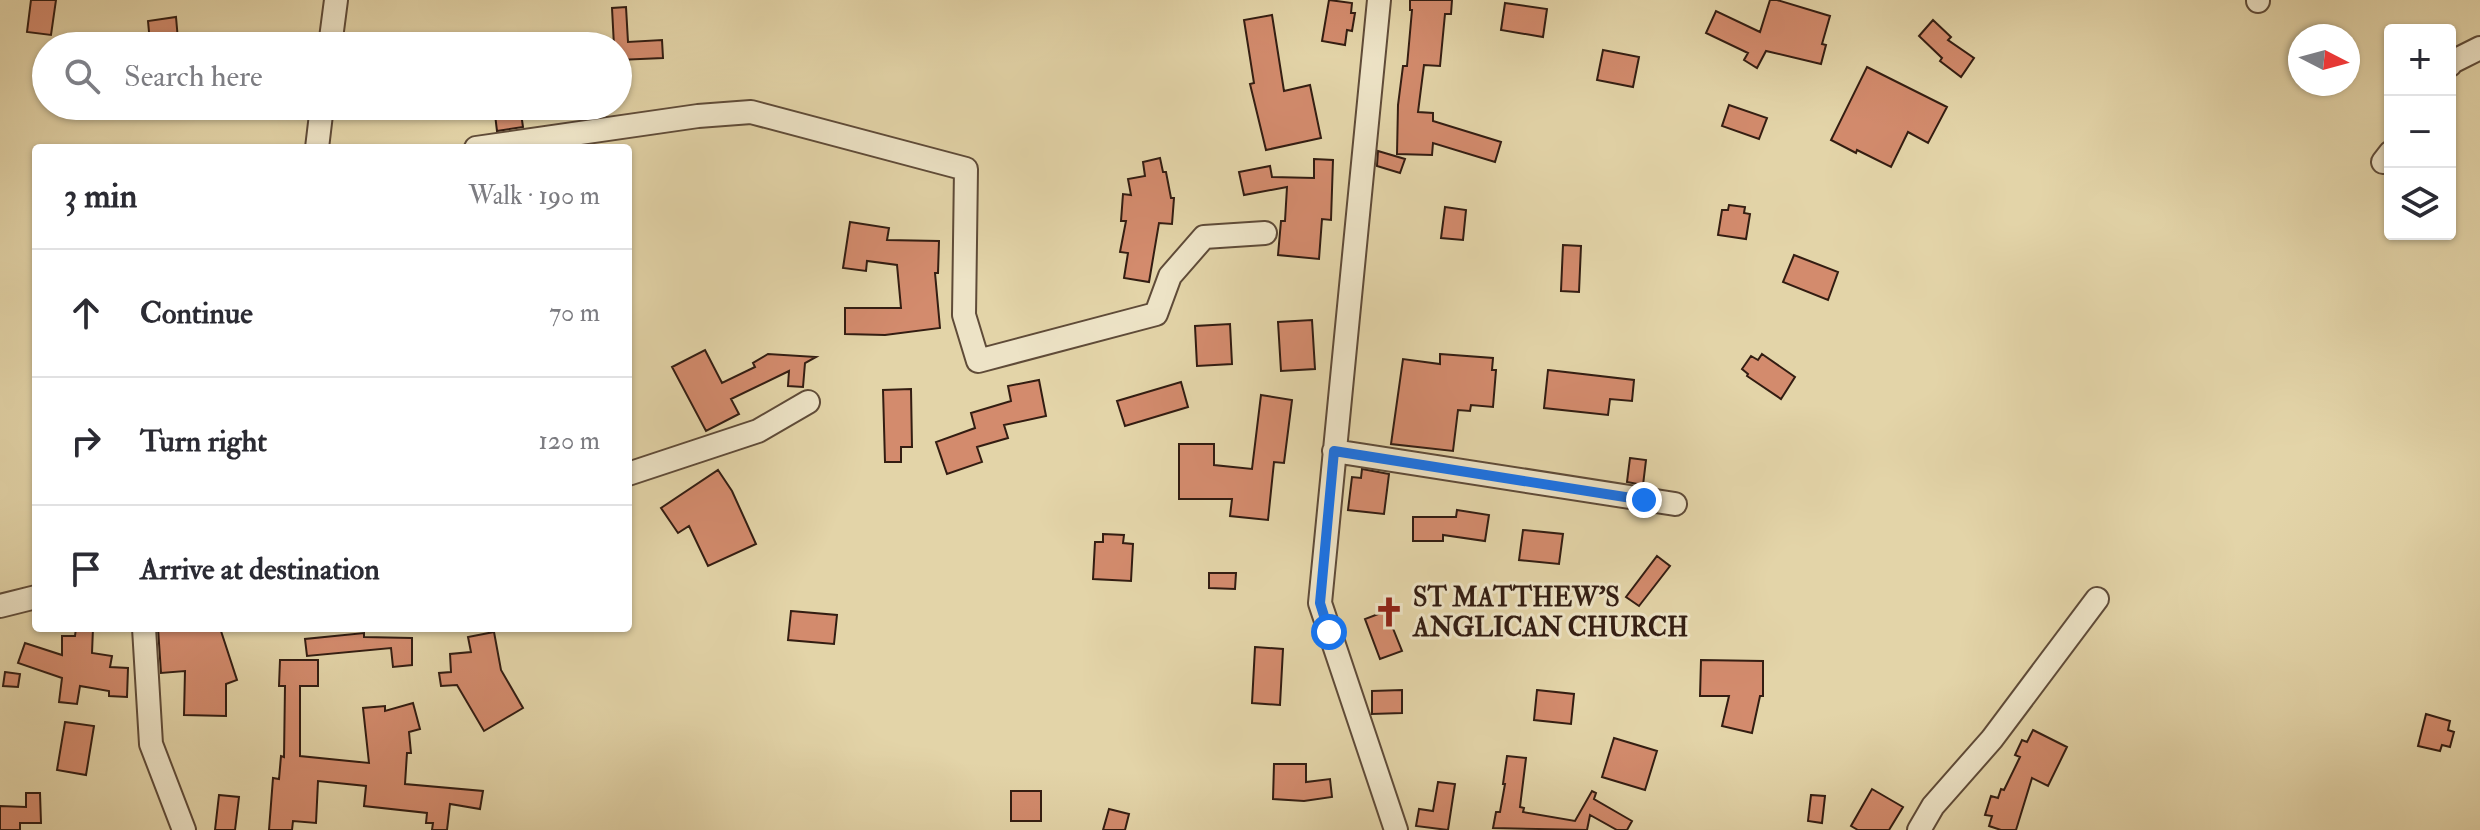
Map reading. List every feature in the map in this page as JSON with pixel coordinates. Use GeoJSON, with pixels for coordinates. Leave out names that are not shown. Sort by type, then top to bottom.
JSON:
{"type":"FeatureCollection","features":[{"type":"Feature","properties":{"kind":"street"},"geometry":{"type":"LineString","coordinates":[[332,32],[336,0]]}},
{"type":"Feature","properties":{"kind":"street"},"geometry":{"type":"LineString","coordinates":[[1379,0],[1320,603],[1396,830]]}},
{"type":"Feature","properties":{"kind":"street"},"geometry":{"type":"LineString","coordinates":[[2456,60],[2480,48]]}},
{"type":"Feature","properties":{"kind":"street"},"geometry":{"type":"LineString","coordinates":[[504,144],[698,116],[751,112],[966,169],[964,315],[978,361],[1156,314],[1170,276],[1204,237],[1265,233]]}},
{"type":"Feature","properties":{"kind":"street"},"geometry":{"type":"LineString","coordinates":[[317,144],[320,120]]}},
{"type":"Feature","properties":{"kind":"street"},"geometry":{"type":"LineString","coordinates":[[632,473],[758,431],[808,402]]}},
{"type":"Feature","properties":{"kind":"street"},"geometry":{"type":"LineString","coordinates":[[1334,451],[1675,504]]}},
{"type":"Feature","properties":{"kind":"street"},"geometry":{"type":"LineString","coordinates":[[0,606],[32,598]]}},
{"type":"Feature","properties":{"kind":"street"},"geometry":{"type":"LineString","coordinates":[[1919,830],[1933,806],[1992,739],[2097,599]]}},
{"type":"Feature","properties":{"kind":"street"},"geometry":{"type":"LineString","coordinates":[[144,632],[151,744],[184,830]]}},
{"type":"Feature","properties":{"kind":"building"},"geometry":{"type":"Polygon","coordinates":[[[31,0],[56,0],[51,32],[27,32],[31,0]]]}},
{"type":"Feature","properties":{"kind":"building"},"geometry":{"type":"Polygon","coordinates":[[[1329,0],[1352,3],[1351,13],[1355,13],[1352,31],[1347,30],[1345,45],[1322,41],[1329,0]]]}},
{"type":"Feature","properties":{"kind":"building"},"geometry":{"type":"Polygon","coordinates":[[[1410,0],[1452,0],[1451,14],[1445,14],[1440,66],[1424,65],[1418,112],[1433,113],[1433,121],[1501,142],[1495,162],[1433,143],[1432,155],[1397,154],[1398,105],[1403,66],[1407,66],[1412,10],[1410,0]]]}},
{"type":"Feature","properties":{"kind":"building"},"geometry":{"type":"Polygon","coordinates":[[[1770,0],[1830,16],[1822,44],[1826,45],[1821,64],[1766,51],[1757,68],[1744,60],[1748,53],[1706,33],[1716,11],[1760,32],[1770,0]]]}},
{"type":"Feature","properties":{"kind":"building"},"geometry":{"type":"Polygon","coordinates":[[[1505,3],[1547,9],[1543,37],[1501,30],[1505,3]]]}},
{"type":"Feature","properties":{"kind":"building"},"geometry":{"type":"Polygon","coordinates":[[[626,7],[627,32],[613,32],[612,8],[626,7]]]}},
{"type":"Feature","properties":{"kind":"building"},"geometry":{"type":"Polygon","coordinates":[[[1272,15],[1284,91],[1310,85],[1321,138],[1266,150],[1250,84],[1254,83],[1244,20],[1272,15]]]}},
{"type":"Feature","properties":{"kind":"building"},"geometry":{"type":"Polygon","coordinates":[[[176,17],[177,32],[149,32],[148,21],[176,17]]]}},
{"type":"Feature","properties":{"kind":"building"},"geometry":{"type":"Polygon","coordinates":[[[1933,20],[1951,37],[1948,40],[1974,58],[1961,77],[1940,61],[1942,58],[1919,36],[1933,20]]]}},
{"type":"Feature","properties":{"kind":"building"},"geometry":{"type":"Polygon","coordinates":[[[662,40],[663,58],[632,59],[632,42],[662,40]]]}},
{"type":"Feature","properties":{"kind":"building"},"geometry":{"type":"Polygon","coordinates":[[[1603,50],[1639,57],[1633,87],[1597,80],[1603,50]]]}},
{"type":"Feature","properties":{"kind":"building"},"geometry":{"type":"Polygon","coordinates":[[[1867,67],[1947,107],[1928,143],[1908,132],[1891,167],[1831,140],[1867,67]]]}},
{"type":"Feature","properties":{"kind":"building"},"geometry":{"type":"Polygon","coordinates":[[[1729,105],[1767,118],[1759,139],[1722,126],[1729,105]]]}},
{"type":"Feature","properties":{"kind":"building"},"geometry":{"type":"Polygon","coordinates":[[[496,120],[522,120],[523,127],[497,131],[496,120]]]}},
{"type":"Feature","properties":{"kind":"building"},"geometry":{"type":"Polygon","coordinates":[[[1378,151],[1405,159],[1400,173],[1377,166],[1378,151]]]}},
{"type":"Feature","properties":{"kind":"building"},"geometry":{"type":"Polygon","coordinates":[[[1160,158],[1171,198],[1174,198],[1172,224],[1159,223],[1149,282],[1124,278],[1128,253],[1120,252],[1126,221],[1121,221],[1123,194],[1131,195],[1128,179],[1145,176],[1143,162],[1160,158]]]}},
{"type":"Feature","properties":{"kind":"building"},"geometry":{"type":"Polygon","coordinates":[[[1314,159],[1333,160],[1331,220],[1322,219],[1319,259],[1278,255],[1281,221],[1285,221],[1287,187],[1244,195],[1239,172],[1270,166],[1272,177],[1314,178],[1314,159]]]}},
{"type":"Feature","properties":{"kind":"building"},"geometry":{"type":"Polygon","coordinates":[[[1729,205],[1745,207],[1744,213],[1750,214],[1746,239],[1718,235],[1722,210],[1728,210],[1729,205]]]}},
{"type":"Feature","properties":{"kind":"building"},"geometry":{"type":"Polygon","coordinates":[[[1445,207],[1466,210],[1463,240],[1441,238],[1445,207]]]}},
{"type":"Feature","properties":{"kind":"building"},"geometry":{"type":"Polygon","coordinates":[[[850,222],[889,228],[887,240],[939,241],[938,273],[935,273],[940,328],[885,335],[845,334],[845,308],[901,308],[897,265],[867,261],[866,271],[843,268],[850,222]]]}},
{"type":"Feature","properties":{"kind":"building"},"geometry":{"type":"Polygon","coordinates":[[[1563,245],[1581,246],[1579,292],[1561,291],[1563,245]]]}},
{"type":"Feature","properties":{"kind":"building"},"geometry":{"type":"Polygon","coordinates":[[[1794,255],[1838,272],[1828,300],[1783,282],[1794,255]]]}},
{"type":"Feature","properties":{"kind":"building"},"geometry":{"type":"Polygon","coordinates":[[[1312,320],[1315,369],[1281,371],[1278,322],[1312,320]]]}},
{"type":"Feature","properties":{"kind":"building"},"geometry":{"type":"Polygon","coordinates":[[[1230,324],[1232,364],[1197,366],[1195,326],[1230,324]]]}},
{"type":"Feature","properties":{"kind":"building"},"geometry":{"type":"Polygon","coordinates":[[[705,350],[722,383],[755,367],[753,363],[768,354],[816,357],[805,363],[803,387],[788,386],[789,371],[731,399],[739,414],[706,431],[672,367],[705,350]]]}},
{"type":"Feature","properties":{"kind":"building"},"geometry":{"type":"Polygon","coordinates":[[[1440,354],[1493,358],[1492,370],[1496,370],[1493,407],[1471,405],[1470,411],[1458,410],[1453,451],[1391,444],[1403,359],[1440,364],[1440,354]]]}},
{"type":"Feature","properties":{"kind":"building"},"geometry":{"type":"Polygon","coordinates":[[[1762,354],[1795,377],[1781,399],[1747,376],[1742,369],[1751,356],[1758,360],[1762,354]]]}},
{"type":"Feature","properties":{"kind":"building"},"geometry":{"type":"Polygon","coordinates":[[[1548,370],[1634,380],[1632,401],[1610,399],[1608,415],[1544,408],[1548,370]]]}},
{"type":"Feature","properties":{"kind":"building"},"geometry":{"type":"Polygon","coordinates":[[[1039,380],[1046,416],[1004,425],[1008,438],[977,447],[982,462],[947,474],[936,442],[975,428],[971,413],[1011,401],[1008,386],[1039,380]]]}},
{"type":"Feature","properties":{"kind":"building"},"geometry":{"type":"Polygon","coordinates":[[[1181,382],[1188,407],[1125,426],[1117,401],[1181,382]]]}},
{"type":"Feature","properties":{"kind":"building"},"geometry":{"type":"Polygon","coordinates":[[[911,389],[912,447],[901,447],[901,462],[885,462],[883,390],[911,389]]]}},
{"type":"Feature","properties":{"kind":"building"},"geometry":{"type":"Polygon","coordinates":[[[1261,395],[1292,400],[1284,463],[1274,462],[1268,520],[1230,516],[1232,499],[1179,499],[1179,444],[1214,444],[1214,465],[1252,469],[1261,395]]]}},
{"type":"Feature","properties":{"kind":"building"},"geometry":{"type":"Polygon","coordinates":[[[1630,458],[1646,460],[1643,485],[1627,482],[1630,458]]]}},
{"type":"Feature","properties":{"kind":"building"},"geometry":{"type":"Polygon","coordinates":[[[1362,469],[1389,474],[1384,514],[1348,510],[1352,477],[1361,478],[1362,469]]]}},
{"type":"Feature","properties":{"kind":"building"},"geometry":{"type":"Polygon","coordinates":[[[718,470],[732,491],[756,544],[708,566],[689,526],[678,533],[661,508],[718,470]]]}},
{"type":"Feature","properties":{"kind":"building"},"geometry":{"type":"Polygon","coordinates":[[[1457,510],[1489,515],[1485,541],[1443,535],[1443,541],[1413,541],[1413,517],[1456,517],[1457,510]]]}},
{"type":"Feature","properties":{"kind":"building"},"geometry":{"type":"Polygon","coordinates":[[[1523,530],[1563,534],[1559,564],[1519,560],[1523,530]]]}},
{"type":"Feature","properties":{"kind":"building"},"geometry":{"type":"Polygon","coordinates":[[[1103,534],[1124,535],[1123,543],[1133,544],[1131,581],[1093,579],[1095,542],[1103,542],[1103,534]]]}},
{"type":"Feature","properties":{"kind":"building"},"geometry":{"type":"Polygon","coordinates":[[[1657,556],[1670,566],[1639,606],[1626,597],[1657,556]]]}},
{"type":"Feature","properties":{"kind":"building"},"geometry":{"type":"Polygon","coordinates":[[[1209,573],[1236,573],[1235,589],[1209,588],[1209,573]]]}},
{"type":"Feature","properties":{"kind":"building"},"geometry":{"type":"Polygon","coordinates":[[[791,611],[837,615],[834,644],[788,640],[791,611]]]}},
{"type":"Feature","properties":{"kind":"building"},"geometry":{"type":"Polygon","coordinates":[[[1386,611],[1402,651],[1380,659],[1365,619],[1386,611]]]}},
{"type":"Feature","properties":{"kind":"building"},"geometry":{"type":"Polygon","coordinates":[[[76,632],[93,632],[92,653],[112,656],[110,667],[128,668],[127,697],[109,696],[109,691],[80,686],[77,704],[59,702],[62,678],[18,663],[25,643],[62,655],[62,636],[75,636],[76,632]]]}},
{"type":"Feature","properties":{"kind":"building"},"geometry":{"type":"Polygon","coordinates":[[[158,632],[221,632],[237,680],[226,684],[226,716],[184,715],[185,671],[161,673],[158,632]]]}},
{"type":"Feature","properties":{"kind":"building"},"geometry":{"type":"Polygon","coordinates":[[[494,632],[501,670],[523,708],[484,731],[457,685],[441,686],[439,673],[451,672],[450,654],[471,652],[468,637],[494,632]]]}},
{"type":"Feature","properties":{"kind":"building"},"geometry":{"type":"Polygon","coordinates":[[[364,633],[364,637],[412,638],[412,665],[393,667],[391,648],[307,656],[305,639],[364,633]]]}},
{"type":"Feature","properties":{"kind":"building"},"geometry":{"type":"Polygon","coordinates":[[[1255,647],[1283,649],[1280,705],[1252,703],[1255,647]]]}},
{"type":"Feature","properties":{"kind":"building"},"geometry":{"type":"Polygon","coordinates":[[[280,660],[318,660],[318,686],[300,686],[300,756],[369,763],[363,708],[385,706],[385,711],[413,703],[420,729],[409,732],[411,753],[407,753],[405,784],[483,791],[480,809],[450,804],[447,830],[432,830],[433,823],[426,823],[427,813],[364,806],[366,786],[318,781],[316,823],[293,821],[292,830],[269,830],[273,778],[279,779],[281,756],[284,757],[285,686],[279,686],[280,660]]]}},
{"type":"Feature","properties":{"kind":"building"},"geometry":{"type":"Polygon","coordinates":[[[1701,660],[1763,661],[1763,696],[1760,696],[1752,733],[1722,726],[1729,696],[1700,696],[1701,660]]]}},
{"type":"Feature","properties":{"kind":"building"},"geometry":{"type":"Polygon","coordinates":[[[5,672],[20,674],[18,687],[3,686],[5,672]]]}},
{"type":"Feature","properties":{"kind":"building"},"geometry":{"type":"Polygon","coordinates":[[[1402,690],[1402,713],[1372,714],[1372,691],[1402,690]]]}},
{"type":"Feature","properties":{"kind":"building"},"geometry":{"type":"Polygon","coordinates":[[[1537,690],[1574,694],[1571,724],[1534,720],[1537,690]]]}},
{"type":"Feature","properties":{"kind":"building"},"geometry":{"type":"Polygon","coordinates":[[[2426,714],[2450,721],[2448,730],[2454,732],[2450,747],[2442,745],[2440,751],[2418,746],[2426,714]]]}},
{"type":"Feature","properties":{"kind":"building"},"geometry":{"type":"Polygon","coordinates":[[[65,722],[94,726],[86,775],[57,770],[65,722]]]}},
{"type":"Feature","properties":{"kind":"building"},"geometry":{"type":"Polygon","coordinates":[[[2033,730],[2067,747],[2048,786],[2032,778],[2016,830],[1989,826],[1992,816],[1985,815],[1991,796],[1998,798],[2001,789],[2004,790],[2020,757],[2015,755],[2022,740],[2027,742],[2033,730]]]}},
{"type":"Feature","properties":{"kind":"building"},"geometry":{"type":"Polygon","coordinates":[[[1614,738],[1657,751],[1645,790],[1602,777],[1614,738]]]}},
{"type":"Feature","properties":{"kind":"building"},"geometry":{"type":"Polygon","coordinates":[[[1507,756],[1526,758],[1520,807],[1524,808],[1523,812],[1575,821],[1592,791],[1596,793],[1594,799],[1632,821],[1627,830],[1617,830],[1590,815],[1587,830],[1493,828],[1496,812],[1500,812],[1507,756]]]}},
{"type":"Feature","properties":{"kind":"building"},"geometry":{"type":"Polygon","coordinates":[[[1274,764],[1306,764],[1306,782],[1330,779],[1332,797],[1304,801],[1273,799],[1274,764]]]}},
{"type":"Feature","properties":{"kind":"building"},"geometry":{"type":"Polygon","coordinates":[[[1438,782],[1455,784],[1448,830],[1416,826],[1419,809],[1433,811],[1438,782]]]}},
{"type":"Feature","properties":{"kind":"building"},"geometry":{"type":"Polygon","coordinates":[[[1872,789],[1903,807],[1889,830],[1858,830],[1851,826],[1872,789]]]}},
{"type":"Feature","properties":{"kind":"building"},"geometry":{"type":"Polygon","coordinates":[[[1011,791],[1041,791],[1041,821],[1011,821],[1011,791]]]}},
{"type":"Feature","properties":{"kind":"building"},"geometry":{"type":"Polygon","coordinates":[[[26,793],[40,793],[41,823],[20,823],[20,830],[0,830],[0,806],[26,807],[26,793]]]}},
{"type":"Feature","properties":{"kind":"building"},"geometry":{"type":"Polygon","coordinates":[[[219,795],[239,797],[235,830],[215,830],[219,795]]]}},
{"type":"Feature","properties":{"kind":"building"},"geometry":{"type":"Polygon","coordinates":[[[1811,795],[1825,796],[1822,823],[1808,821],[1811,795]]]}},
{"type":"Feature","properties":{"kind":"building"},"geometry":{"type":"Polygon","coordinates":[[[1109,809],[1129,814],[1125,830],[1103,830],[1109,809]]]}},
{"type":"Feature","properties":{"kind":"place","name":"ST MATTHEW'S ANGLICAN CHURCH"},"geometry":{"type":"Point","coordinates":[1389,612]}},
{"type":"Feature","properties":{"kind":"route"},"geometry":{"type":"LineString","coordinates":[[1329,632],[1320,603],[1334,451],[1644,500]]}}]}
